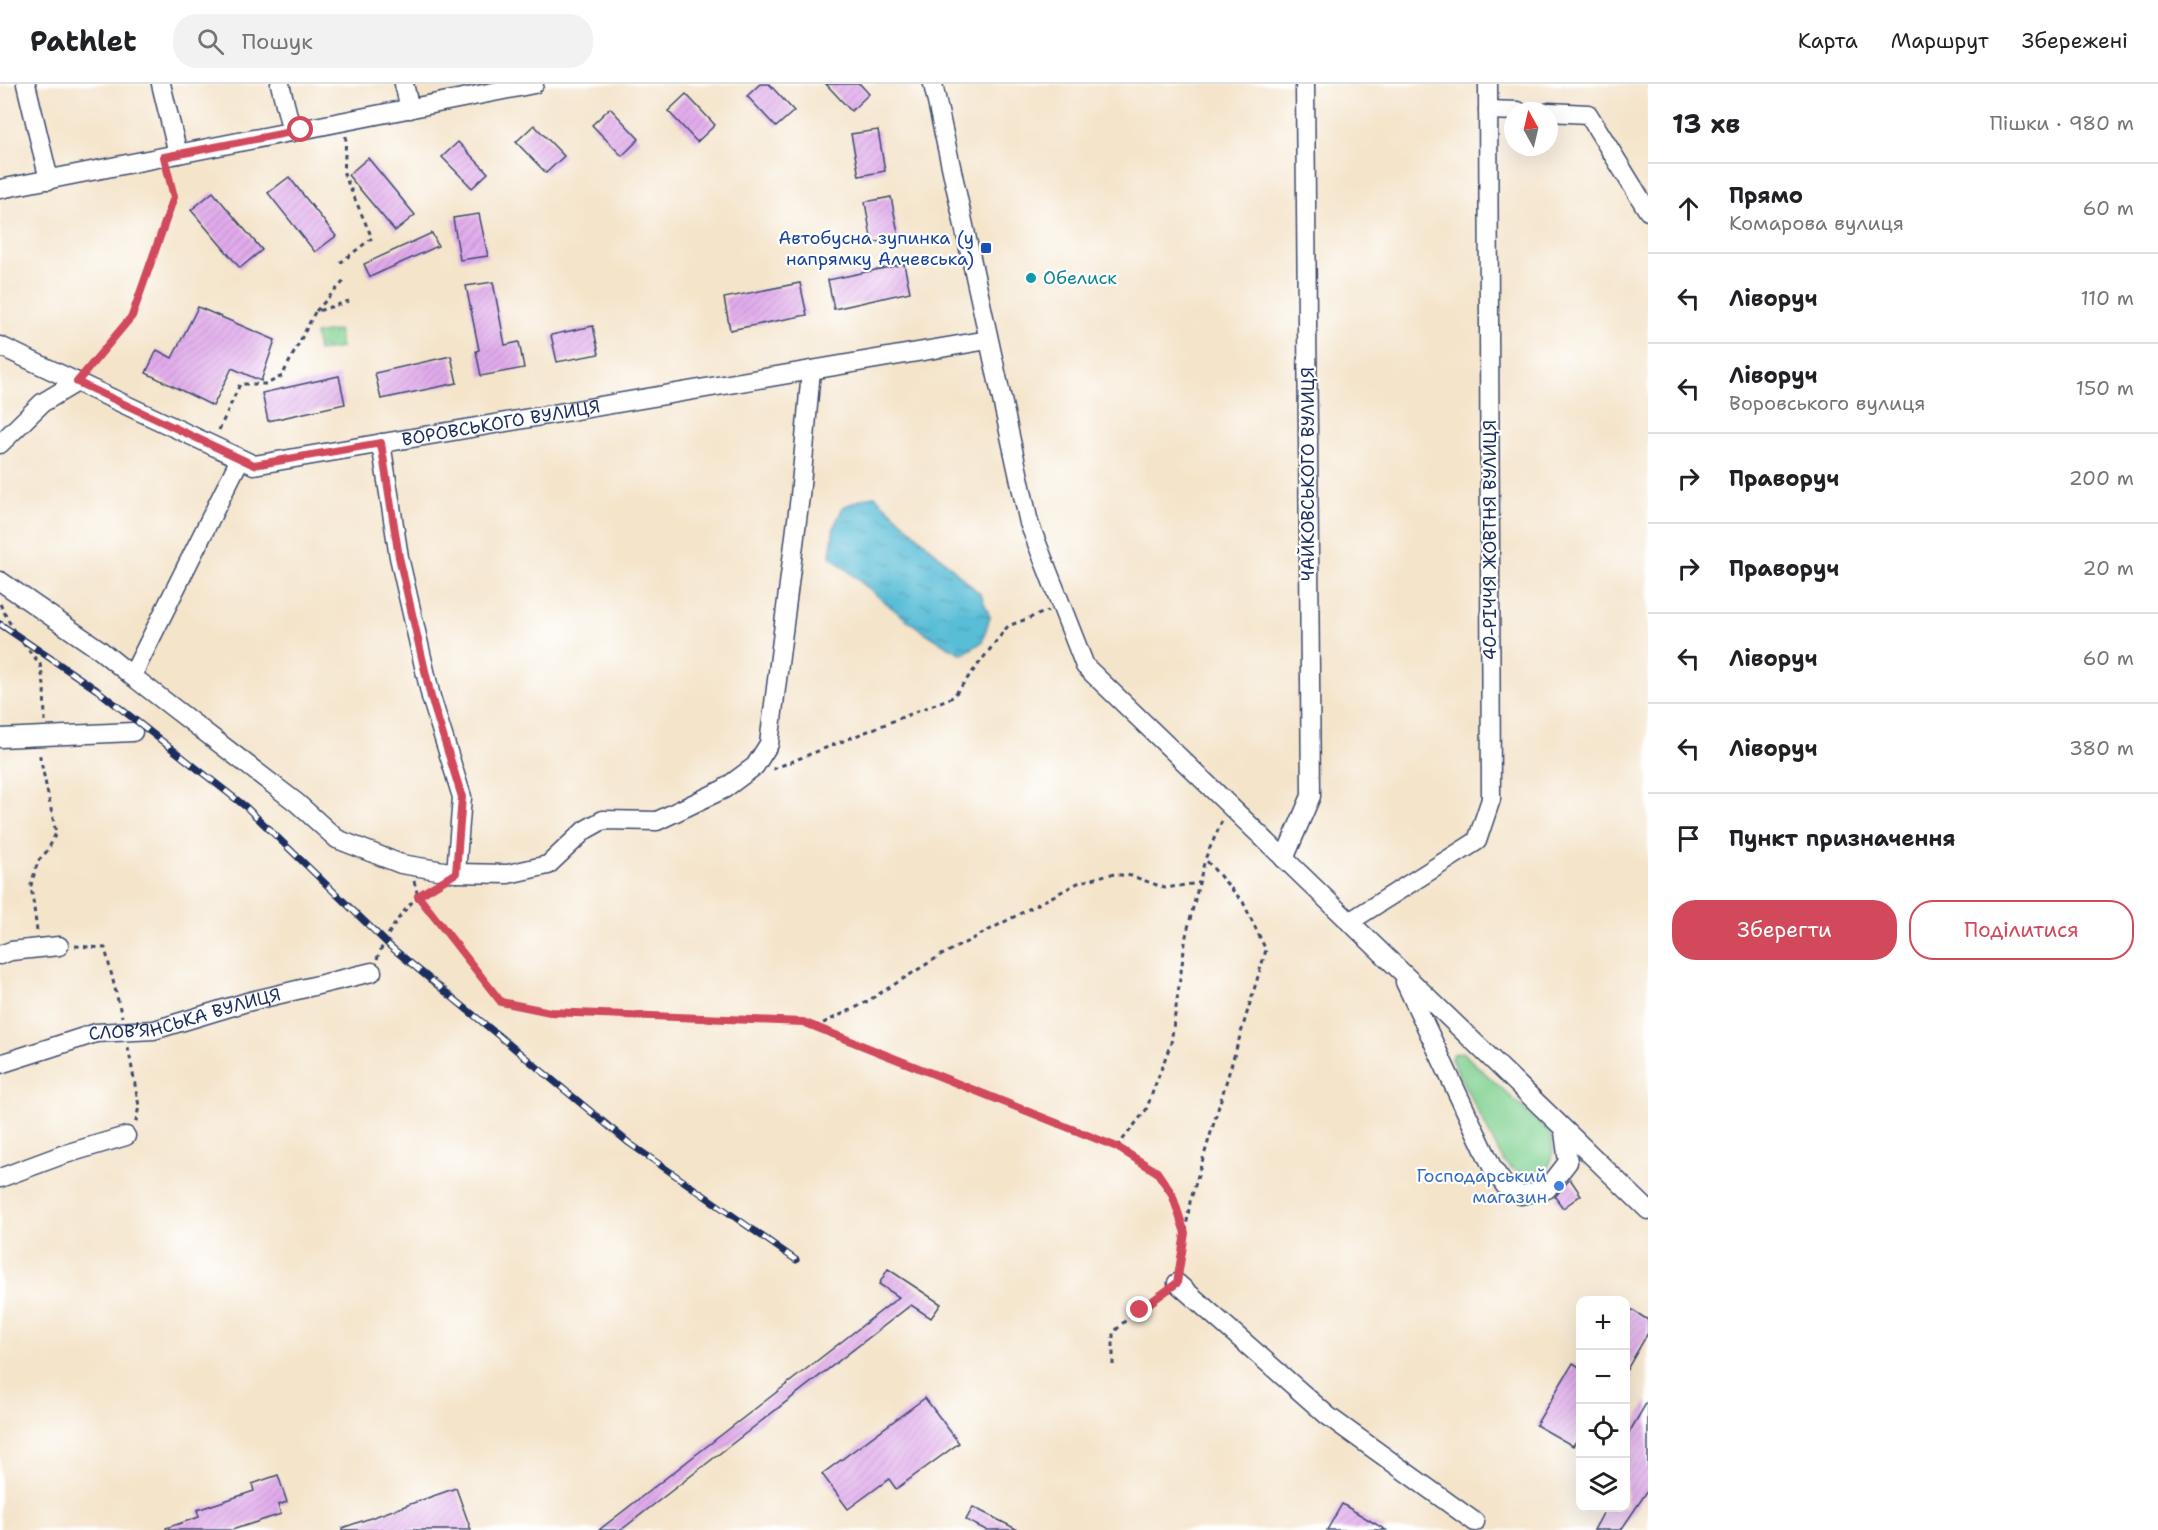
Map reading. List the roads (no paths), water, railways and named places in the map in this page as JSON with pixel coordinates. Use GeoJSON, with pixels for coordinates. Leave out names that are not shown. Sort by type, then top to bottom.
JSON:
{"type":"FeatureCollection","features":[{"type":"Feature","properties":{"kind":"street"},"geometry":{"type":"LineString","coordinates":[[26,84],[49,180]]}},
{"type":"Feature","properties":{"kind":"street"},"geometry":{"type":"LineString","coordinates":[[161,84],[171,156]]}},
{"type":"Feature","properties":{"kind":"street"},"geometry":{"type":"LineString","coordinates":[[280,84],[292,132]]}},
{"type":"Feature","properties":{"kind":"street"},"geometry":{"type":"LineString","coordinates":[[404,84],[410,109]]}},
{"type":"Feature","properties":{"kind":"street"},"geometry":{"type":"LineString","coordinates":[[0,189],[534,84]]}},
{"type":"Feature","properties":{"kind":"street"},"geometry":{"type":"LineString","coordinates":[[933,84],[1029,523],[1085,666],[1564,1132],[1648,1210]]}},
{"type":"Feature","properties":{"kind":"street","name":"ЧАЙКОВСЬКОГО ВУЛИЦЯ"},"geometry":{"type":"LineString","coordinates":[[1284,859],[1311,796],[1305,84]]}},
{"type":"Feature","properties":{"kind":"street","name":"40-РІЧЧЯ ЖОВТНЯ ВУЛИЦЯ"},"geometry":{"type":"LineString","coordinates":[[1349,922],[1477,841],[1491,799],[1488,84]]}},
{"type":"Feature","properties":{"kind":"street"},"geometry":{"type":"LineString","coordinates":[[1488,110],[1504,111]]}},
{"type":"Feature","properties":{"kind":"street"},"geometry":{"type":"LineString","coordinates":[[1558,112],[1588,114],[1648,211]]}},
{"type":"Feature","properties":{"kind":"street","name":"ВОРОВСЬКОГО ВУЛИЦЯ"},"geometry":{"type":"LineString","coordinates":[[0,345],[254,465],[988,340]]}},
{"type":"Feature","properties":{"kind":"street"},"geometry":{"type":"LineString","coordinates":[[0,581],[100,650],[297,803],[337,839],[401,864],[456,873],[508,874],[548,865],[585,830],[603,820],[657,821],[724,789],[755,766],[769,744],[800,496],[811,370]]}},
{"type":"Feature","properties":{"kind":"street"},"geometry":{"type":"LineString","coordinates":[[0,444],[42,404],[77,382]]}},
{"type":"Feature","properties":{"kind":"street"},"geometry":{"type":"LineString","coordinates":[[381,443],[399,557],[431,697],[462,797],[456,873]]}},
{"type":"Feature","properties":{"kind":"street"},"geometry":{"type":"LineString","coordinates":[[132,676],[240,459]]}},
{"type":"Feature","properties":{"kind":"street"},"geometry":{"type":"LineString","coordinates":[[0,738],[133,732]]}},
{"type":"Feature","properties":{"kind":"street"},"geometry":{"type":"LineString","coordinates":[[0,955],[59,946]]}},
{"type":"Feature","properties":{"kind":"street","name":"СЛОВ’ЯНСЬКА ВУЛИЦЯ"},"geometry":{"type":"LineString","coordinates":[[0,1064],[96,1033],[154,1030],[247,1002],[372,972]]}},
{"type":"Feature","properties":{"kind":"street"},"geometry":{"type":"LineString","coordinates":[[1400,972],[1493,1169],[1506,1187],[1521,1195],[1547,1189],[1568,1162],[1564,1132]]}},
{"type":"Feature","properties":{"kind":"street"},"geometry":{"type":"LineString","coordinates":[[0,1178],[62,1155],[126,1136]]}},
{"type":"Feature","properties":{"kind":"street"},"geometry":{"type":"LineString","coordinates":[[1177,1283],[1328,1416],[1475,1522]]}},
{"type":"Feature","properties":{"kind":"water"},"geometry":{"type":"Polygon","coordinates":[[[875,496],[981,595],[990,617],[982,642],[963,654],[944,644],[910,622],[830,556],[834,527],[843,507],[875,496]]]}},
{"type":"Feature","properties":{"kind":"railway"},"geometry":{"type":"LineString","coordinates":[[0,624],[97,690],[246,807],[391,947],[629,1143],[796,1260]]}},
{"type":"Feature","properties":{"kind":"place","name":"Автобусна зупинка (у напрямку Алчевська)"},"geometry":{"type":"Point","coordinates":[986,248]}},
{"type":"Feature","properties":{"kind":"place","name":"Обелиск"},"geometry":{"type":"Point","coordinates":[1031,278]}},
{"type":"Feature","properties":{"kind":"place","name":"Господарський магазин"},"geometry":{"type":"Point","coordinates":[1559,1186]}}]}
